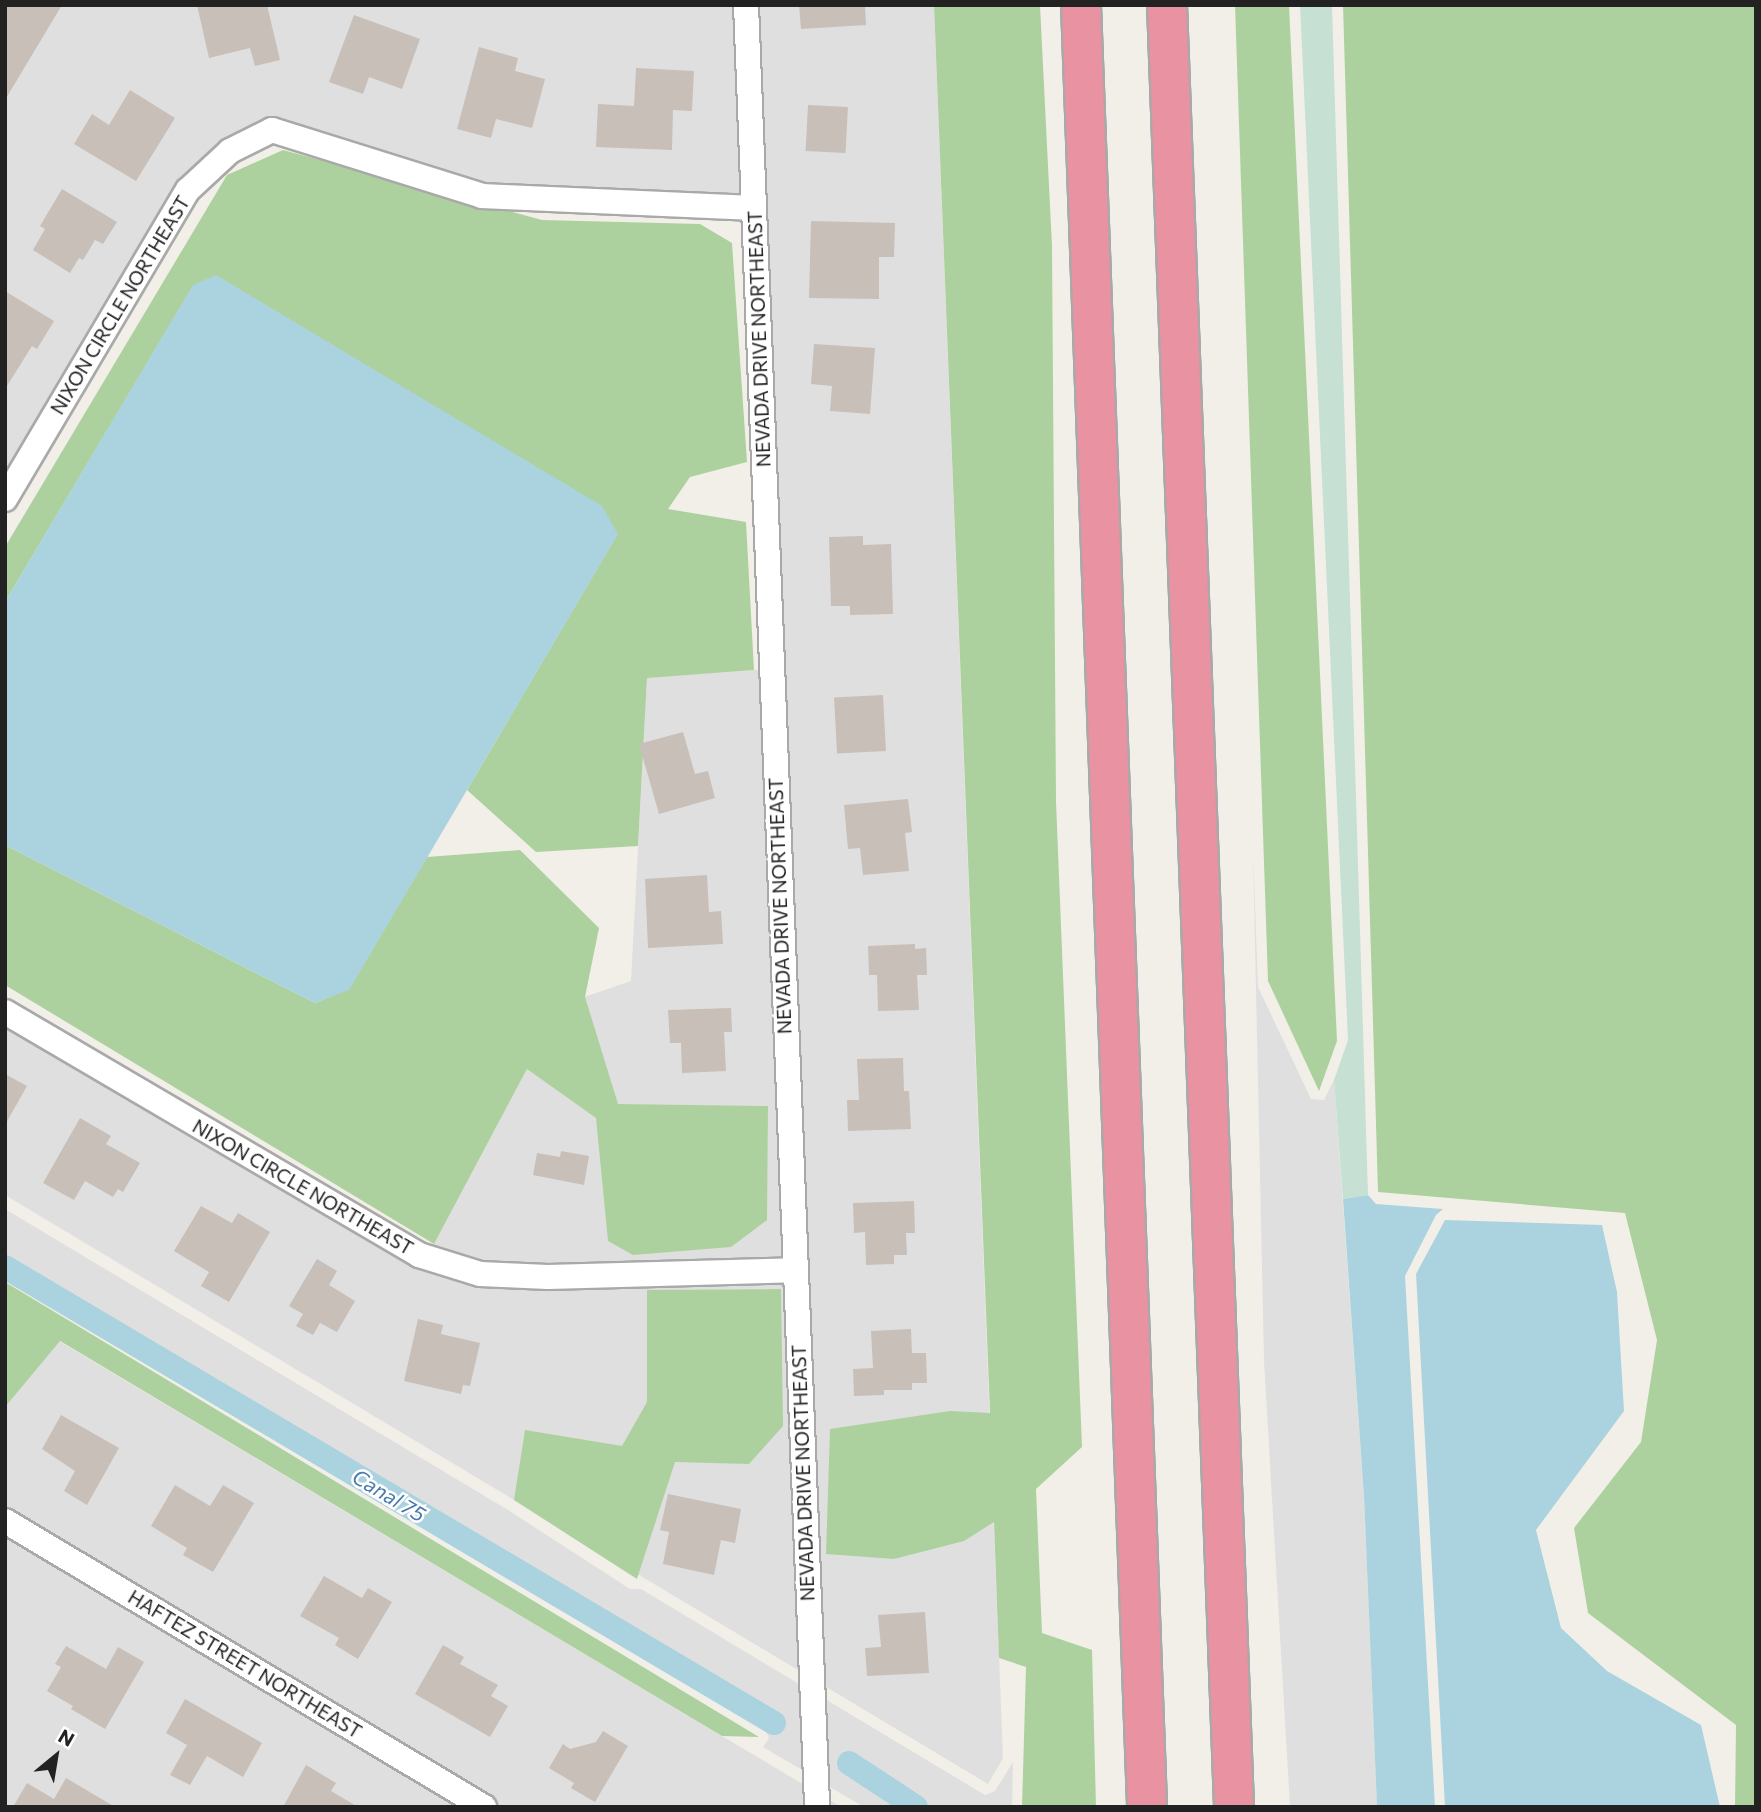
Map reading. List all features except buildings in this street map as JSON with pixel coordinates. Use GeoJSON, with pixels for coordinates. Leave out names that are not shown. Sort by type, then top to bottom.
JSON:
{"type":"FeatureCollection","features":[{"type":"Feature","properties":{"kind":"highway"},"geometry":{"type":"LineString","coordinates":[[1081,5],[1147,1807]]}},
{"type":"Feature","properties":{"kind":"highway"},"geometry":{"type":"LineString","coordinates":[[1167,5],[1234,1807]]}},
{"type":"Feature","properties":{"kind":"street","name":"NEVADA DRIVE NORTHEAST"},"geometry":{"type":"LineString","coordinates":[[746,5],[817,1807]]}},
{"type":"Feature","properties":{"kind":"street","name":"NIXON CIRCLE NORTHEAST"},"geometry":{"type":"LineString","coordinates":[[5,499],[188,190],[230,151],[272,130],[482,196],[754,208]]}},
{"type":"Feature","properties":{"kind":"street","name":"NIXON CIRCLE NORTHEAST"},"geometry":{"type":"LineString","coordinates":[[5,1012],[419,1255],[480,1274],[521,1276],[794,1270]]}},
{"type":"Feature","properties":{"kind":"street","name":"HAFTEZ STREET NORTHEAST"},"geometry":{"type":"LineString","coordinates":[[5,1521],[484,1807]]}},
{"type":"Feature","properties":{"kind":"shaded area"},"geometry":{"type":"Polygon","coordinates":[[[5,5],[934,5],[1003,1758],[988,1784],[5,1195],[5,1012],[418,1255],[434,1244],[561,1005],[631,981],[647,677],[771,669],[754,209],[482,196],[272,130],[188,190],[5,499],[5,5]]]}},
{"type":"Feature","properties":{"kind":"shaded area"},"geometry":{"type":"Polygon","coordinates":[[[1253,850],[1258,987],[1311,1099],[1324,1100],[1334,1080],[1364,1496],[1377,1807],[1290,1807],[1264,1361],[1253,850]]]}},
{"type":"Feature","properties":{"kind":"shaded area"},"geometry":{"type":"Polygon","coordinates":[[[5,1209],[508,1510],[630,1589],[641,1589],[799,1684],[802,1770],[763,1747],[769,1738],[764,1727],[5,1269],[5,1209]]]}},
{"type":"Feature","properties":{"kind":"shaded area"},"geometry":{"type":"Polygon","coordinates":[[[5,1309],[722,1736],[841,1807],[5,1807],[5,1309]]]}},
{"type":"Feature","properties":{"kind":"shaded area"},"geometry":{"type":"Polygon","coordinates":[[[825,1699],[985,1795],[995,1791],[1013,1762],[1012,1807],[864,1807],[828,1786],[825,1699]]]}},
{"type":"Feature","properties":{"kind":"green space"},"geometry":{"type":"Polygon","coordinates":[[[934,5],[1040,5],[1052,246],[1056,801],[1082,1447],[1036,1489],[1042,1633],[1092,1650],[1096,1807],[1022,1807],[1026,1667],[999,1658],[994,1522],[964,1541],[894,1559],[826,1554],[830,1429],[950,1411],[990,1413],[934,5]]]}},
{"type":"Feature","properties":{"kind":"green space"},"geometry":{"type":"Polygon","coordinates":[[[1235,5],[1289,5],[1337,1041],[1319,1091],[1268,981],[1235,5]]]}},
{"type":"Feature","properties":{"kind":"green space"},"geometry":{"type":"Polygon","coordinates":[[[1300,5],[1332,5],[1368,1195],[1343,1199],[1334,1080],[1348,1040],[1300,5]]]}},
{"type":"Feature","properties":{"kind":"green space"},"geometry":{"type":"Polygon","coordinates":[[[1343,5],[1756,5],[1756,1807],[1735,1807],[1736,1725],[1588,1613],[1574,1528],[1641,1442],[1657,1340],[1625,1213],[1378,1192],[1343,5]]]}},
{"type":"Feature","properties":{"kind":"green space"},"geometry":{"type":"Polygon","coordinates":[[[283,150],[542,220],[700,224],[732,243],[747,462],[690,477],[668,509],[746,522],[754,670],[647,678],[638,846],[536,852],[467,790],[617,535],[193,286],[5,602],[5,547],[227,175],[283,150]]]}},
{"type":"Feature","properties":{"kind":"green space"},"geometry":{"type":"Polygon","coordinates":[[[5,845],[315,1003],[349,989],[427,857],[520,850],[599,928],[585,997],[618,1104],[768,1106],[767,1220],[731,1247],[633,1255],[608,1241],[596,1118],[527,1069],[434,1244],[5,985],[5,845]]]}},
{"type":"Feature","properties":{"kind":"green space"},"geometry":{"type":"Polygon","coordinates":[[[5,1282],[759,1737],[722,1736],[60,1341],[5,1407],[5,1282]]]}},
{"type":"Feature","properties":{"kind":"green space"},"geometry":{"type":"Polygon","coordinates":[[[781,1289],[783,1426],[749,1464],[675,1462],[637,1579],[514,1500],[525,1430],[622,1446],[647,1402],[647,1290],[781,1289]]]}},
{"type":"Feature","properties":{"kind":"water"},"geometry":{"type":"Polygon","coordinates":[[[216,275],[602,506],[618,534],[349,990],[315,1003],[5,845],[5,602],[193,285],[216,275]]]}},
{"type":"Feature","properties":{"kind":"water"},"geometry":{"type":"Polygon","coordinates":[[[1368,1195],[1376,1204],[1443,1209],[1436,1215],[1405,1276],[1435,1807],[1377,1807],[1364,1496],[1343,1199],[1368,1195]]]}},
{"type":"Feature","properties":{"kind":"water"},"geometry":{"type":"Polygon","coordinates":[[[1445,1220],[1602,1225],[1617,1292],[1624,1411],[1536,1530],[1561,1628],[1607,1671],[1701,1725],[1720,1807],[1445,1807],[1416,1274],[1445,1220]]]}},
{"type":"Feature","properties":{"kind":"waterway","name":"Canal 75"},"geometry":{"type":"LineString","coordinates":[[5,1267],[774,1723]]}},
{"type":"Feature","properties":{"kind":"waterway","name":"Canal 75"},"geometry":{"type":"LineString","coordinates":[[849,1763],[916,1807]]}}]}
